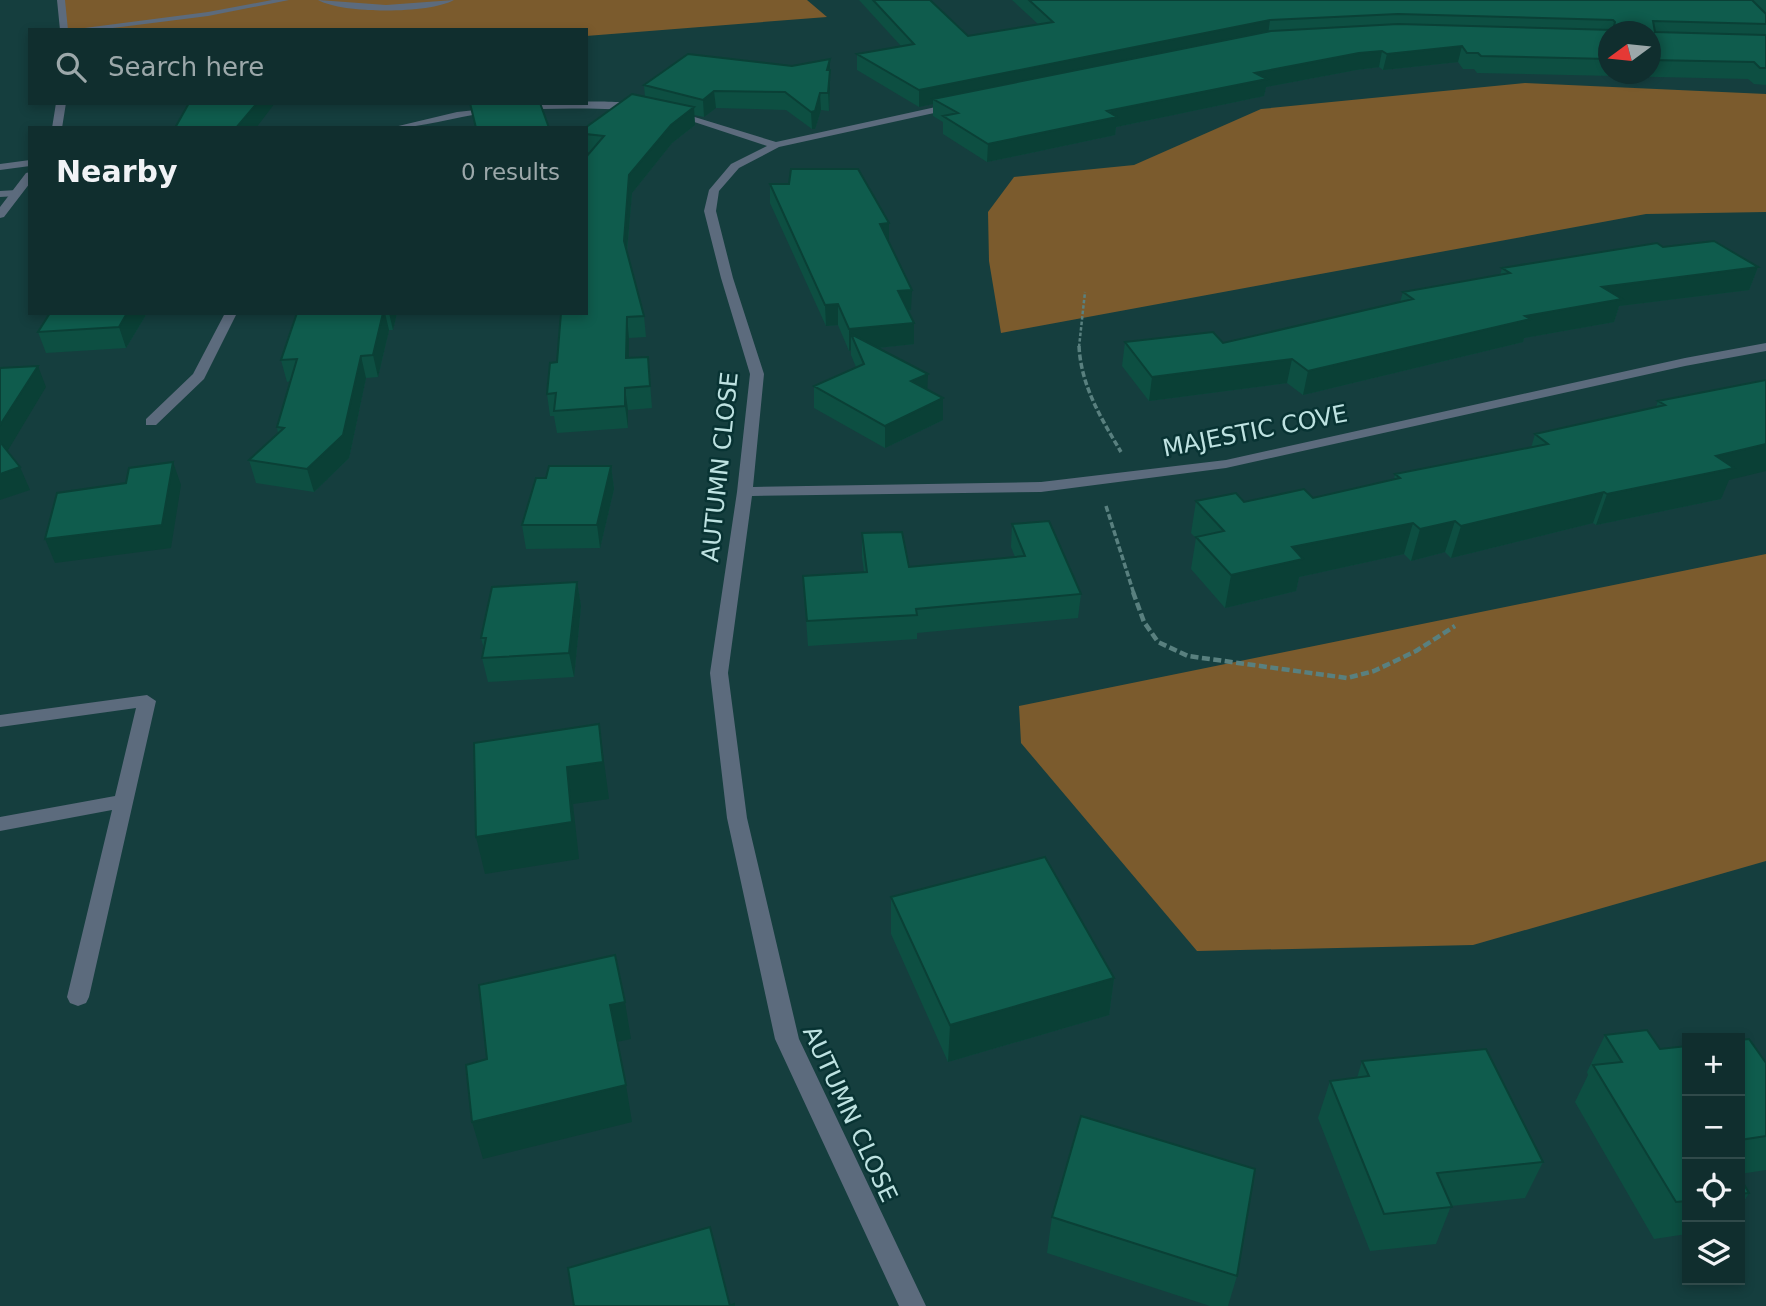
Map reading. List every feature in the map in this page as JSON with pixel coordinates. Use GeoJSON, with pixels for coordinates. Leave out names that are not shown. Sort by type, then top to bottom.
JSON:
{"type":"FeatureCollection","features":[{"type":"Feature","properties":{"kind":"street"},"geometry":{"type":"LineString","coordinates":[[61,0],[64,28]]}},
{"type":"Feature","properties":{"kind":"street"},"geometry":{"type":"LineString","coordinates":[[90,28],[208,14],[285,0]]}},
{"type":"Feature","properties":{"kind":"street"},"geometry":{"type":"LineString","coordinates":[[322,0],[402,9],[450,0]]}},
{"type":"Feature","properties":{"kind":"street","name":"AUTUMN CLOSE"},"geometry":{"type":"LineString","coordinates":[[914,1306],[787,1039],[737,818],[719,673],[745,492],[757,374],[727,278],[710,211],[714,190],[735,166],[776,145],[963,104]]}},
{"type":"Feature","properties":{"kind":"street"},"geometry":{"type":"LineString","coordinates":[[57,126],[61,105]]}},
{"type":"Feature","properties":{"kind":"street"},"geometry":{"type":"LineString","coordinates":[[404,126],[491,107],[545,105]]}},
{"type":"Feature","properties":{"kind":"street"},"geometry":{"type":"LineString","coordinates":[[588,105],[653,109]]}},
{"type":"Feature","properties":{"kind":"street"},"geometry":{"type":"LineString","coordinates":[[665,112],[776,145]]}},
{"type":"Feature","properties":{"kind":"street"},"geometry":{"type":"LineString","coordinates":[[0,167],[28,163]]}},
{"type":"Feature","properties":{"kind":"street"},"geometry":{"type":"LineString","coordinates":[[0,215],[28,178]]}},
{"type":"Feature","properties":{"kind":"street"},"geometry":{"type":"LineString","coordinates":[[0,194],[18,193]]}},
{"type":"Feature","properties":{"kind":"street"},"geometry":{"type":"LineString","coordinates":[[151,422],[200,376],[230,315]]}},
{"type":"Feature","properties":{"kind":"street","name":"MAJESTIC COVE"},"geometry":{"type":"LineString","coordinates":[[745,492],[1041,488],[1226,464],[1672,364],[1766,347]]}},
{"type":"Feature","properties":{"kind":"street"},"geometry":{"type":"LineString","coordinates":[[0,721],[147,701],[78,997]]}},
{"type":"Feature","properties":{"kind":"street"},"geometry":{"type":"LineString","coordinates":[[0,824],[124,801]]}},
{"type":"Feature","properties":{"kind":"path"},"geometry":{"type":"LineString","coordinates":[[1085,292],[1078,323],[1080,372],[1097,412],[1124,455]]}},
{"type":"Feature","properties":{"kind":"path"},"geometry":{"type":"LineString","coordinates":[[1102,495],[1144,622],[1158,642],[1188,656],[1251,667],[1347,678],[1374,671],[1416,651],[1455,626]]}},
{"type":"Feature","properties":{"kind":"shaded area"},"geometry":{"type":"Polygon","coordinates":[[[60,0],[807,0],[827,17],[588,36],[588,28],[63,28],[60,0]]]}},
{"type":"Feature","properties":{"kind":"shaded area"},"geometry":{"type":"Polygon","coordinates":[[[1525,83],[1766,94],[1766,212],[1646,214],[1001,333],[989,261],[988,212],[1014,177],[1134,165],[1261,109],[1525,83]]]}},
{"type":"Feature","properties":{"kind":"shaded area"},"geometry":{"type":"Polygon","coordinates":[[[1766,554],[1766,861],[1473,945],[1197,951],[1021,743],[1019,706],[1766,554]]]}},
{"type":"Feature","properties":{"kind":"building"},"geometry":{"type":"Polygon","coordinates":[[[873,0],[930,0],[968,36],[1053,22],[1029,0],[1752,0],[1766,14],[1766,24],[1398,14],[1270,20],[919,90],[857,54],[914,44],[873,0]]]}},
{"type":"Feature","properties":{"kind":"building"},"geometry":{"type":"Polygon","coordinates":[[[1398,24],[1598,30],[1598,59],[1481,56],[1478,53],[1467,53],[1462,46],[1387,54],[1382,51],[1359,53],[1255,73],[1267,79],[1107,111],[1117,117],[988,144],[943,116],[958,113],[933,99],[1271,31],[1398,24]]]}},
{"type":"Feature","properties":{"kind":"building"},"geometry":{"type":"Polygon","coordinates":[[[1661,32],[1766,35],[1766,68],[1760,68],[1754,62],[1661,60],[1661,32]]]}},
{"type":"Feature","properties":{"kind":"building"},"geometry":{"type":"Polygon","coordinates":[[[688,54],[792,66],[830,59],[827,70],[830,70],[828,93],[820,93],[815,111],[811,112],[785,92],[714,91],[703,100],[644,85],[688,54]]]}},
{"type":"Feature","properties":{"kind":"building"},"geometry":{"type":"Polygon","coordinates":[[[632,94],[694,107],[671,125],[629,175],[624,241],[644,316],[627,317],[626,358],[648,357],[650,386],[625,388],[625,406],[554,411],[556,393],[547,394],[550,363],[557,362],[561,315],[588,315],[588,155],[604,136],[588,134],[588,126],[632,94]]]}},
{"type":"Feature","properties":{"kind":"building"},"geometry":{"type":"Polygon","coordinates":[[[188,105],[255,105],[238,126],[176,126],[188,105]]]}},
{"type":"Feature","properties":{"kind":"building"},"geometry":{"type":"Polygon","coordinates":[[[470,105],[541,105],[548,126],[476,126],[470,105]]]}},
{"type":"Feature","properties":{"kind":"building"},"geometry":{"type":"Polygon","coordinates":[[[791,169],[858,169],[889,223],[880,224],[912,290],[898,291],[914,323],[849,329],[838,304],[825,305],[770,184],[789,184],[791,169]]]}},
{"type":"Feature","properties":{"kind":"building"},"geometry":{"type":"Polygon","coordinates":[[[1714,241],[1758,267],[1602,287],[1622,299],[1525,316],[1530,319],[1308,371],[1292,359],[1152,377],[1125,342],[1213,332],[1223,343],[1413,299],[1403,292],[1510,273],[1502,268],[1657,243],[1663,247],[1714,241]]]}},
{"type":"Feature","properties":{"kind":"building"},"geometry":{"type":"Polygon","coordinates":[[[49,315],[126,315],[119,327],[38,332],[49,315]]]}},
{"type":"Feature","properties":{"kind":"building"},"geometry":{"type":"Polygon","coordinates":[[[296,315],[383,315],[373,355],[361,356],[343,435],[307,469],[249,460],[284,428],[277,427],[297,359],[281,360],[296,315]]]}},
{"type":"Feature","properties":{"kind":"building"},"geometry":{"type":"Polygon","coordinates":[[[851,334],[928,374],[911,381],[943,398],[885,426],[814,386],[864,364],[851,334]]]}},
{"type":"Feature","properties":{"kind":"building"},"geometry":{"type":"Polygon","coordinates":[[[38,366],[0,425],[0,368],[38,366]]]}},
{"type":"Feature","properties":{"kind":"building"},"geometry":{"type":"Polygon","coordinates":[[[1766,380],[1766,444],[1716,456],[1734,468],[1607,494],[1604,492],[1461,526],[1455,521],[1420,529],[1413,523],[1292,547],[1303,559],[1231,575],[1196,537],[1224,531],[1196,501],[1236,493],[1244,502],[1304,489],[1313,498],[1400,478],[1395,474],[1548,444],[1535,434],[1665,405],[1658,401],[1766,380]]]}},
{"type":"Feature","properties":{"kind":"building"},"geometry":{"type":"Polygon","coordinates":[[[0,442],[20,467],[0,474],[0,442]]]}},
{"type":"Feature","properties":{"kind":"building"},"geometry":{"type":"Polygon","coordinates":[[[173,462],[162,525],[45,539],[57,493],[126,483],[129,468],[173,462]]]}},
{"type":"Feature","properties":{"kind":"building"},"geometry":{"type":"Polygon","coordinates":[[[549,466],[611,466],[597,525],[522,525],[536,478],[546,478],[549,466]]]}},
{"type":"Feature","properties":{"kind":"building"},"geometry":{"type":"Polygon","coordinates":[[[1049,521],[1081,594],[916,609],[917,615],[807,621],[803,576],[867,572],[862,533],[902,532],[909,567],[1025,556],[1012,524],[1049,521]]]}},
{"type":"Feature","properties":{"kind":"building"},"geometry":{"type":"Polygon","coordinates":[[[577,582],[569,653],[482,658],[486,638],[481,638],[492,587],[577,582]]]}},
{"type":"Feature","properties":{"kind":"building"},"geometry":{"type":"Polygon","coordinates":[[[599,724],[603,762],[567,767],[572,822],[476,837],[474,743],[599,724]]]}},
{"type":"Feature","properties":{"kind":"building"},"geometry":{"type":"Polygon","coordinates":[[[1045,857],[1114,978],[950,1025],[891,897],[1045,857]]]}},
{"type":"Feature","properties":{"kind":"building"},"geometry":{"type":"Polygon","coordinates":[[[615,955],[625,1002],[610,1005],[626,1085],[472,1122],[466,1065],[487,1059],[479,985],[615,955]]]}},
{"type":"Feature","properties":{"kind":"building"},"geometry":{"type":"Polygon","coordinates":[[[1647,1030],[1660,1049],[1682,1047],[1682,1201],[1676,1202],[1593,1065],[1622,1062],[1605,1035],[1647,1030]]]}},
{"type":"Feature","properties":{"kind":"building"},"geometry":{"type":"Polygon","coordinates":[[[1745,1039],[1749,1039],[1766,1063],[1766,1136],[1745,1139],[1745,1096],[1745,1039]]]}},
{"type":"Feature","properties":{"kind":"building"},"geometry":{"type":"Polygon","coordinates":[[[1486,1049],[1543,1162],[1437,1173],[1452,1207],[1384,1214],[1330,1081],[1369,1076],[1362,1061],[1486,1049]]]}},
{"type":"Feature","properties":{"kind":"building"},"geometry":{"type":"Polygon","coordinates":[[[1081,1116],[1255,1169],[1237,1276],[1052,1217],[1081,1116]]]}},
{"type":"Feature","properties":{"kind":"building"},"geometry":{"type":"Polygon","coordinates":[[[710,1227],[730,1306],[574,1306],[568,1268],[710,1227]]]}}]}
